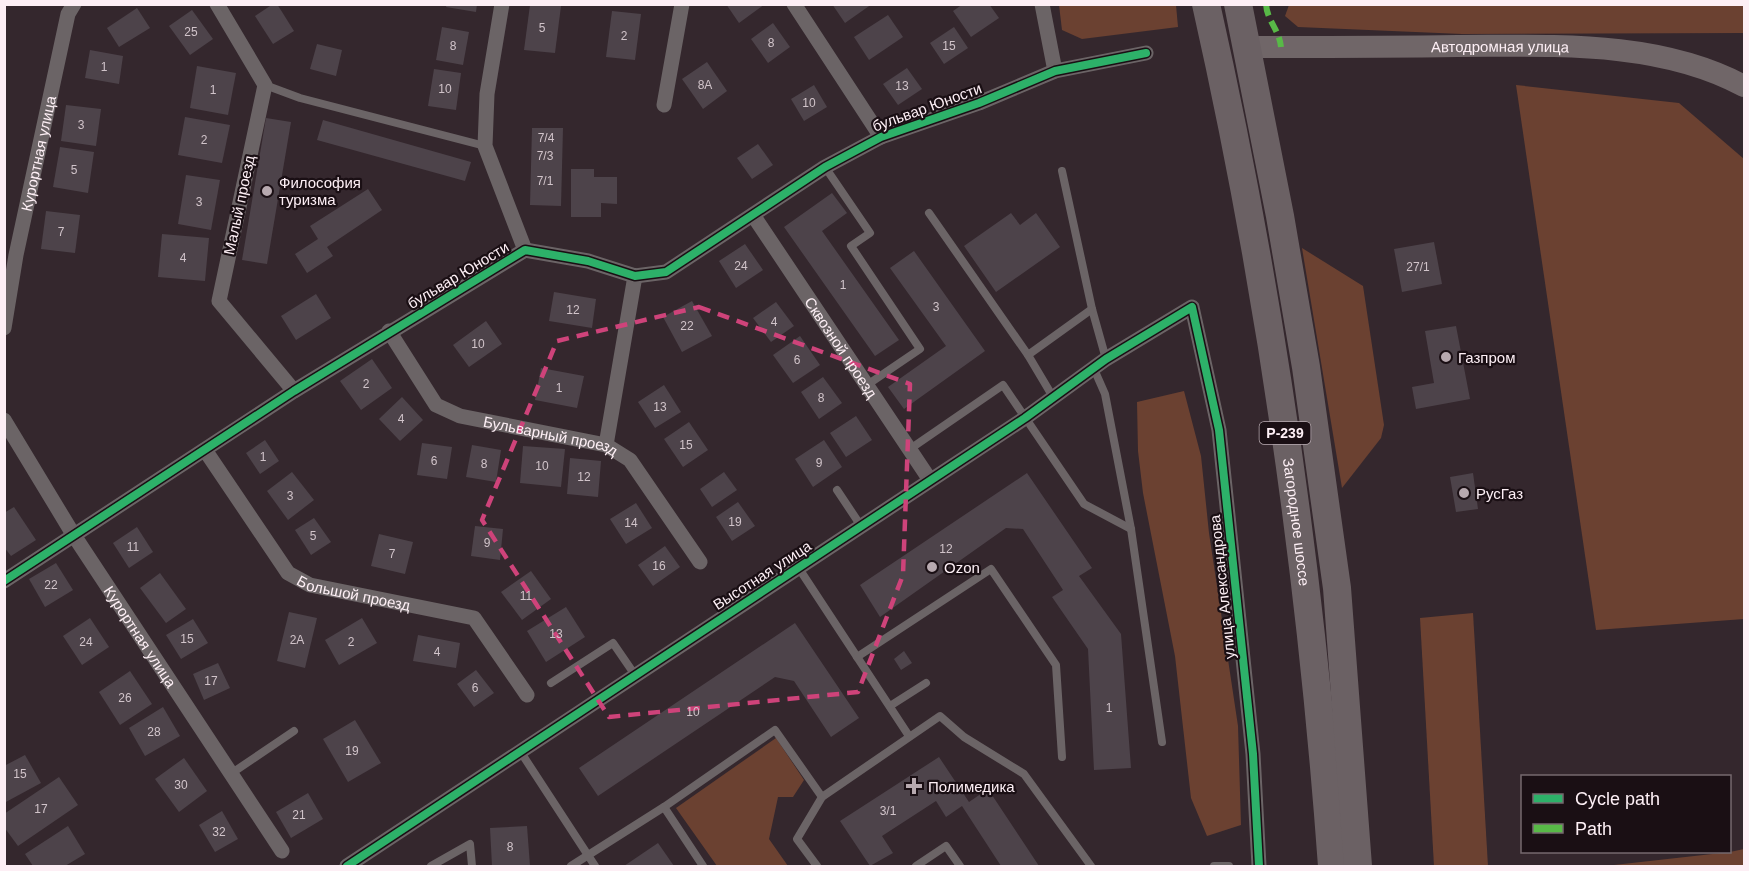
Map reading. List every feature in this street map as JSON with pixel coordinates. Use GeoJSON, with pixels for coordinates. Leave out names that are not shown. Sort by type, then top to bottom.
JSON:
{"type":"FeatureCollection","features":[{"type":"Feature","properties":{"kind":"highway","name":"Загородное шоссе"},"geometry":{"type":"LineString","coordinates":[[1206,4],[1251,219],[1277,375],[1299,527],[1332,867]]}},
{"type":"Feature","properties":{"kind":"highway","name":"Загородное шоссе"},"geometry":{"type":"LineString","coordinates":[[1238,4],[1248,47],[1306,368],[1337,588],[1358,867]]}},
{"type":"Feature","properties":{"kind":"street"},"geometry":{"type":"LineString","coordinates":[[217,4],[265,85]]}},
{"type":"Feature","properties":{"kind":"street"},"geometry":{"type":"LineString","coordinates":[[502,4],[487,94],[485,146],[525,250]]}},
{"type":"Feature","properties":{"kind":"street"},"geometry":{"type":"LineString","coordinates":[[664,105],[682,4]]}},
{"type":"Feature","properties":{"kind":"street"},"geometry":{"type":"LineString","coordinates":[[794,4],[881,137]]}},
{"type":"Feature","properties":{"kind":"street"},"geometry":{"type":"LineString","coordinates":[[1042,4],[1055,72]]}},
{"type":"Feature","properties":{"kind":"street","name":"Курортная улица"},"geometry":{"type":"LineString","coordinates":[[4,328],[16,255],[71,9]]}},
{"type":"Feature","properties":{"kind":"street","name":"Автодромная улица"},"geometry":{"type":"LineString","coordinates":[[1248,47],[1542,46],[1619,50],[1685,61],[1721,74],[1744,86]]}},
{"type":"Feature","properties":{"kind":"street","name":"бульвар Юности"},"geometry":{"type":"LineString","coordinates":[[4,581],[73,534],[389,331],[525,250],[588,261],[635,276],[666,272],[825,167],[881,137],[979,103],[1055,72],[1146,53]]}},
{"type":"Feature","properties":{"kind":"street","name":"Малый проезд"},"geometry":{"type":"LineString","coordinates":[[265,85],[219,301],[294,392]]}},
{"type":"Feature","properties":{"kind":"street","name":"Сквозной проезд"},"geometry":{"type":"LineString","coordinates":[[753,215],[930,480]]}},
{"type":"Feature","properties":{"kind":"street"},"geometry":{"type":"LineString","coordinates":[[606,445],[635,276]]}},
{"type":"Feature","properties":{"kind":"street","name":"Высотная улица"},"geometry":{"type":"LineString","coordinates":[[347,867],[1024,418],[1100,364],[1192,306]]}},
{"type":"Feature","properties":{"kind":"street","name":"улица Александрова"},"geometry":{"type":"LineString","coordinates":[[1192,306],[1219,430],[1253,754],[1258,867]]}},
{"type":"Feature","properties":{"kind":"street","name":"Бульварный проезд"},"geometry":{"type":"LineString","coordinates":[[389,331],[436,405],[460,416],[606,445],[630,460],[700,562]]}},
{"type":"Feature","properties":{"kind":"street","name":"Курортная улица"},"geometry":{"type":"LineString","coordinates":[[4,420],[73,534],[282,851]]}},
{"type":"Feature","properties":{"kind":"street","name":"Большой проезд"},"geometry":{"type":"LineString","coordinates":[[205,450],[288,573],[310,585],[474,618],[526,695]]}},
{"type":"Feature","properties":{"kind":"lane"},"geometry":{"type":"LineString","coordinates":[[265,85],[300,98],[485,146]]}},
{"type":"Feature","properties":{"kind":"lane"},"geometry":{"type":"LineString","coordinates":[[825,167],[870,233],[851,246],[920,349],[867,385]]}},
{"type":"Feature","properties":{"kind":"lane"},"geometry":{"type":"LineString","coordinates":[[1062,171],[1092,309],[1105,394],[1131,529],[1162,742]]}},
{"type":"Feature","properties":{"kind":"lane"},"geometry":{"type":"LineString","coordinates":[[929,213],[1028,355],[1053,397]]}},
{"type":"Feature","properties":{"kind":"lane"},"geometry":{"type":"LineString","coordinates":[[1028,355],[1092,309]]}},
{"type":"Feature","properties":{"kind":"lane"},"geometry":{"type":"LineString","coordinates":[[910,449],[1003,385],[1084,504],[1131,529]]}},
{"type":"Feature","properties":{"kind":"lane"},"geometry":{"type":"LineString","coordinates":[[837,490],[861,525]]}},
{"type":"Feature","properties":{"kind":"lane"},"geometry":{"type":"LineString","coordinates":[[798,567],[909,736]]}},
{"type":"Feature","properties":{"kind":"lane"},"geometry":{"type":"LineString","coordinates":[[857,657],[991,569],[1056,665],[1062,757]]}},
{"type":"Feature","properties":{"kind":"lane"},"geometry":{"type":"LineString","coordinates":[[551,683],[613,642],[635,675]]}},
{"type":"Feature","properties":{"kind":"lane"},"geometry":{"type":"LineString","coordinates":[[890,706],[926,683]]}},
{"type":"Feature","properties":{"kind":"lane"},"geometry":{"type":"LineString","coordinates":[[817,867],[797,839],[822,797],[940,716],[964,737],[1024,774],[1091,867]]}},
{"type":"Feature","properties":{"kind":"lane"},"geometry":{"type":"LineString","coordinates":[[571,867],[664,807],[775,730],[822,797]]}},
{"type":"Feature","properties":{"kind":"lane"},"geometry":{"type":"LineString","coordinates":[[232,773],[294,731]]}},
{"type":"Feature","properties":{"kind":"lane"},"geometry":{"type":"LineString","coordinates":[[520,751],[595,867]]}},
{"type":"Feature","properties":{"kind":"lane"},"geometry":{"type":"LineString","coordinates":[[664,807],[703,867]]}},
{"type":"Feature","properties":{"kind":"lane"},"geometry":{"type":"LineString","coordinates":[[430,867],[470,844],[472,867]]}},
{"type":"Feature","properties":{"kind":"lane"},"geometry":{"type":"LineString","coordinates":[[916,867],[946,846],[960,867]]}},
{"type":"Feature","properties":{"kind":"lane"},"geometry":{"type":"LineString","coordinates":[[1214,867],[1229,867]]}},
{"type":"Feature","properties":{"kind":"highlighted area"},"geometry":{"type":"Polygon","coordinates":[[[699,307],[910,384],[903,575],[858,692],[609,717],[482,520],[557,341],[699,307]]]}},
{"type":"Feature","properties":{"kind":"shaded area"},"geometry":{"type":"Polygon","coordinates":[[[1059,5],[1176,5],[1178,27],[1082,39],[1062,30],[1059,5]]]}},
{"type":"Feature","properties":{"kind":"shaded area"},"geometry":{"type":"Polygon","coordinates":[[[1289,5],[1744,5],[1744,33],[1462,34],[1298,27],[1285,16],[1289,5]]]}},
{"type":"Feature","properties":{"kind":"shaded area"},"geometry":{"type":"Polygon","coordinates":[[[1516,85],[1679,103],[1744,159],[1744,619],[1596,630],[1516,85]]]}},
{"type":"Feature","properties":{"kind":"shaded area"},"geometry":{"type":"Polygon","coordinates":[[[1302,248],[1363,286],[1384,425],[1381,438],[1342,488],[1302,248]]]}},
{"type":"Feature","properties":{"kind":"shaded area"},"geometry":{"type":"Polygon","coordinates":[[[1184,391],[1201,456],[1209,533],[1238,726],[1241,825],[1207,836],[1191,798],[1175,656],[1143,493],[1138,451],[1137,402],[1184,391]]]}},
{"type":"Feature","properties":{"kind":"shaded area"},"geometry":{"type":"Polygon","coordinates":[[[1473,613],[1488,866],[1434,866],[1420,618],[1473,613]]]}},
{"type":"Feature","properties":{"kind":"shaded area"},"geometry":{"type":"Polygon","coordinates":[[[776,738],[804,780],[793,797],[778,797],[769,839],[788,866],[717,866],[676,808],[776,738]]]}},
{"type":"Feature","properties":{"kind":"shaded area"},"geometry":{"type":"Polygon","coordinates":[[[1744,849],[1744,866],[1605,866],[1731,853],[1744,849]]]}},
{"type":"Feature","properties":{"kind":"building"},"geometry":{"type":"Polygon","coordinates":[[[273,4],[277,4],[294,31],[273,44],[255,16],[273,4]]]}},
{"type":"Feature","properties":{"kind":"building"},"geometry":{"type":"Polygon","coordinates":[[[447,4],[477,4],[476,12],[446,7],[447,4]]]}},
{"type":"Feature","properties":{"kind":"building"},"geometry":{"type":"Polygon","coordinates":[[[726,4],[765,4],[739,23],[726,4]]]}},
{"type":"Feature","properties":{"kind":"building"},"geometry":{"type":"Polygon","coordinates":[[[832,4],[872,4],[845,23],[832,4]]]}},
{"type":"Feature","properties":{"kind":"building"},"geometry":{"type":"Polygon","coordinates":[[[963,4],[989,4],[999,18],[971,37],[953,11],[963,4]]]}},
{"type":"Feature","properties":{"kind":"building"},"geometry":{"type":"Polygon","coordinates":[[[530,5],[561,6],[555,53],[524,50],[530,5]]]}},
{"type":"Feature","properties":{"kind":"building"},"geometry":{"type":"Polygon","coordinates":[[[137,8],[150,28],[119,47],[107,28],[137,8]]]}},
{"type":"Feature","properties":{"kind":"building"},"geometry":{"type":"Polygon","coordinates":[[[192,10],[213,39],[190,55],[169,26],[192,10]]]}},
{"type":"Feature","properties":{"kind":"building"},"geometry":{"type":"Polygon","coordinates":[[[612,11],[641,14],[635,60],[606,57],[612,11]]]}},
{"type":"Feature","properties":{"kind":"building"},"geometry":{"type":"Polygon","coordinates":[[[888,15],[903,37],[869,60],[854,37],[888,15]]]}},
{"type":"Feature","properties":{"kind":"building"},"geometry":{"type":"Polygon","coordinates":[[[773,23],[790,47],[768,63],[751,39],[773,23]]]}},
{"type":"Feature","properties":{"kind":"building"},"geometry":{"type":"Polygon","coordinates":[[[442,27],[469,32],[463,65],[436,60],[442,27]]]}},
{"type":"Feature","properties":{"kind":"building"},"geometry":{"type":"Polygon","coordinates":[[[954,27],[968,48],[944,64],[930,43],[954,27]]]}},
{"type":"Feature","properties":{"kind":"building"},"geometry":{"type":"Polygon","coordinates":[[[317,44],[342,50],[336,76],[310,69],[317,44]]]}},
{"type":"Feature","properties":{"kind":"building"},"geometry":{"type":"Polygon","coordinates":[[[90,50],[123,56],[119,84],[85,78],[90,50]]]}},
{"type":"Feature","properties":{"kind":"building"},"geometry":{"type":"Polygon","coordinates":[[[707,62],[727,91],[703,109],[682,79],[707,62]]]}},
{"type":"Feature","properties":{"kind":"building"},"geometry":{"type":"Polygon","coordinates":[[[197,66],[236,73],[228,115],[190,108],[197,66]]]}},
{"type":"Feature","properties":{"kind":"building"},"geometry":{"type":"Polygon","coordinates":[[[907,68],[922,89],[898,105],[883,84],[907,68]]]}},
{"type":"Feature","properties":{"kind":"building"},"geometry":{"type":"Polygon","coordinates":[[[434,69],[461,73],[456,110],[428,106],[434,69]]]}},
{"type":"Feature","properties":{"kind":"building"},"geometry":{"type":"Polygon","coordinates":[[[814,85],[827,107],[804,121],[791,99],[814,85]]]}},
{"type":"Feature","properties":{"kind":"building"},"geometry":{"type":"Polygon","coordinates":[[[66,105],[101,109],[96,146],[61,141],[66,105]]]}},
{"type":"Feature","properties":{"kind":"building"},"geometry":{"type":"Polygon","coordinates":[[[185,117],[230,125],[222,163],[178,155],[185,117]]]}},
{"type":"Feature","properties":{"kind":"building","name":"Философия туризма"},"geometry":{"type":"Polygon","coordinates":[[[266,118],[291,122],[267,264],[242,260],[266,118]]]}},
{"type":"Feature","properties":{"kind":"building"},"geometry":{"type":"Polygon","coordinates":[[[323,120],[471,162],[465,181],[317,140],[323,120]]]}},
{"type":"Feature","properties":{"kind":"building"},"geometry":{"type":"Polygon","coordinates":[[[532,128],[563,128],[561,206],[530,205],[532,128]]]}},
{"type":"Feature","properties":{"kind":"building"},"geometry":{"type":"Polygon","coordinates":[[[758,144],[773,165],[752,179],[737,158],[758,144]]]}},
{"type":"Feature","properties":{"kind":"building"},"geometry":{"type":"Polygon","coordinates":[[[60,147],[94,152],[88,193],[53,187],[60,147]]]}},
{"type":"Feature","properties":{"kind":"building"},"geometry":{"type":"Polygon","coordinates":[[[571,169],[594,169],[594,177],[617,177],[617,204],[601,203],[601,217],[571,217],[571,169]]]}},
{"type":"Feature","properties":{"kind":"building"},"geometry":{"type":"Polygon","coordinates":[[[186,175],[220,180],[211,230],[178,224],[186,175]]]}},
{"type":"Feature","properties":{"kind":"building"},"geometry":{"type":"Polygon","coordinates":[[[368,189],[382,210],[327,247],[333,256],[307,273],[295,254],[318,239],[310,226],[368,189]]]}},
{"type":"Feature","properties":{"kind":"building"},"geometry":{"type":"Polygon","coordinates":[[[832,193],[847,213],[822,231],[899,340],[875,356],[784,227],[832,193]]]}},
{"type":"Feature","properties":{"kind":"building"},"geometry":{"type":"Polygon","coordinates":[[[46,211],[80,215],[75,253],[41,249],[46,211]]]}},
{"type":"Feature","properties":{"kind":"building"},"geometry":{"type":"Polygon","coordinates":[[[1011,213],[1020,225],[1036,213],[1060,247],[996,292],[964,246],[1011,213]]]}},
{"type":"Feature","properties":{"kind":"building"},"geometry":{"type":"Polygon","coordinates":[[[162,234],[209,238],[205,281],[158,277],[162,234]]]}},
{"type":"Feature","properties":{"kind":"building"},"geometry":{"type":"Polygon","coordinates":[[[1434,242],[1442,284],[1402,292],[1394,249],[1434,242]]]}},
{"type":"Feature","properties":{"kind":"building"},"geometry":{"type":"Polygon","coordinates":[[[745,244],[763,270],[736,288],[719,261],[745,244]]]}},
{"type":"Feature","properties":{"kind":"building"},"geometry":{"type":"Polygon","coordinates":[[[914,251],[985,351],[904,409],[888,387],[946,346],[890,268],[914,251]]]}},
{"type":"Feature","properties":{"kind":"building"},"geometry":{"type":"Polygon","coordinates":[[[554,292],[596,299],[592,328],[549,321],[554,292]]]}},
{"type":"Feature","properties":{"kind":"building"},"geometry":{"type":"Polygon","coordinates":[[[316,294],[331,318],[296,340],[281,316],[316,294]]]}},
{"type":"Feature","properties":{"kind":"building"},"geometry":{"type":"Polygon","coordinates":[[[692,301],[712,336],[682,352],[663,317],[692,301]]]}},
{"type":"Feature","properties":{"kind":"building"},"geometry":{"type":"Polygon","coordinates":[[[776,302],[794,326],[771,342],[753,318],[776,302]]]}},
{"type":"Feature","properties":{"kind":"building"},"geometry":{"type":"Polygon","coordinates":[[[486,321],[502,344],[469,367],[453,345],[486,321]]]}},
{"type":"Feature","properties":{"kind":"building","name":"Газпром"},"geometry":{"type":"Polygon","coordinates":[[[1456,326],[1470,399],[1416,409],[1412,387],[1434,383],[1425,331],[1456,326]]]}},
{"type":"Feature","properties":{"kind":"building"},"geometry":{"type":"Polygon","coordinates":[[[800,336],[820,365],[793,383],[773,355],[800,336]]]}},
{"type":"Feature","properties":{"kind":"building"},"geometry":{"type":"Polygon","coordinates":[[[372,359],[392,388],[361,410],[340,381],[372,359]]]}},
{"type":"Feature","properties":{"kind":"building"},"geometry":{"type":"Polygon","coordinates":[[[541,368],[584,376],[577,408],[535,400],[541,368]]]}},
{"type":"Feature","properties":{"kind":"building"},"geometry":{"type":"Polygon","coordinates":[[[823,377],[842,403],[819,419],[801,392],[823,377]]]}},
{"type":"Feature","properties":{"kind":"building"},"geometry":{"type":"Polygon","coordinates":[[[664,385],[681,412],[655,428],[638,402],[664,385]]]}},
{"type":"Feature","properties":{"kind":"building"},"geometry":{"type":"Polygon","coordinates":[[[402,397],[423,420],[400,441],[379,419],[402,397]]]}},
{"type":"Feature","properties":{"kind":"building"},"geometry":{"type":"Polygon","coordinates":[[[856,416],[872,440],[846,457],[830,433],[856,416]]]}},
{"type":"Feature","properties":{"kind":"building"},"geometry":{"type":"Polygon","coordinates":[[[689,422],[708,450],[683,467],[664,439],[689,422]]]}},
{"type":"Feature","properties":{"kind":"building"},"geometry":{"type":"Polygon","coordinates":[[[265,440],[279,461],[260,474],[246,453],[265,440]]]}},
{"type":"Feature","properties":{"kind":"building"},"geometry":{"type":"Polygon","coordinates":[[[824,440],[842,467],[813,487],[795,459],[824,440]]]}},
{"type":"Feature","properties":{"kind":"building"},"geometry":{"type":"Polygon","coordinates":[[[422,443],[452,447],[447,479],[417,475],[422,443]]]}},
{"type":"Feature","properties":{"kind":"building"},"geometry":{"type":"Polygon","coordinates":[[[472,445],[501,450],[496,482],[466,477],[472,445]]]}},
{"type":"Feature","properties":{"kind":"building"},"geometry":{"type":"Polygon","coordinates":[[[523,446],[565,449],[561,487],[520,483],[523,446]]]}},
{"type":"Feature","properties":{"kind":"building"},"geometry":{"type":"Polygon","coordinates":[[[570,458],[601,461],[598,497],[567,494],[570,458]]]}},
{"type":"Feature","properties":{"kind":"building"},"geometry":{"type":"Polygon","coordinates":[[[292,472],[314,500],[288,520],[267,491],[292,472]]]}},
{"type":"Feature","properties":{"kind":"building"},"geometry":{"type":"Polygon","coordinates":[[[724,472],[737,490],[712,507],[700,489],[724,472]]]}},
{"type":"Feature","properties":{"kind":"building"},"geometry":{"type":"Polygon","coordinates":[[[1027,473],[1092,568],[1079,576],[1121,634],[1131,768],[1094,770],[1088,649],[1052,597],[1063,590],[1023,529],[1006,528],[880,617],[860,585],[1027,473]]]}},
{"type":"Feature","properties":{"kind":"building","name":"РусГаз"},"geometry":{"type":"Polygon","coordinates":[[[1473,473],[1478,509],[1456,512],[1450,477],[1473,473]]]}},
{"type":"Feature","properties":{"kind":"building"},"geometry":{"type":"Polygon","coordinates":[[[738,502],[755,526],[732,541],[716,517],[738,502]]]}},
{"type":"Feature","properties":{"kind":"building"},"geometry":{"type":"Polygon","coordinates":[[[636,503],[652,528],[626,544],[610,519],[636,503]]]}},
{"type":"Feature","properties":{"kind":"building"},"geometry":{"type":"Polygon","coordinates":[[[14,507],[36,540],[11,556],[4,547],[4,513],[14,507]]]}},
{"type":"Feature","properties":{"kind":"building"},"geometry":{"type":"Polygon","coordinates":[[[314,518],[331,542],[311,555],[295,530],[314,518]]]}},
{"type":"Feature","properties":{"kind":"building"},"geometry":{"type":"Polygon","coordinates":[[[475,526],[503,529],[500,560],[471,556],[475,526]]]}},
{"type":"Feature","properties":{"kind":"building"},"geometry":{"type":"Polygon","coordinates":[[[137,527],[153,552],[129,568],[113,543],[137,527]]]}},
{"type":"Feature","properties":{"kind":"building"},"geometry":{"type":"Polygon","coordinates":[[[379,534],[413,542],[405,574],[371,566],[379,534]]]}},
{"type":"Feature","properties":{"kind":"building"},"geometry":{"type":"Polygon","coordinates":[[[665,546],[680,567],[653,586],[638,565],[665,546]]]}},
{"type":"Feature","properties":{"kind":"building"},"geometry":{"type":"Polygon","coordinates":[[[56,563],[73,590],[45,607],[29,579],[56,563]]]}},
{"type":"Feature","properties":{"kind":"building"},"geometry":{"type":"Polygon","coordinates":[[[531,571],[551,599],[522,620],[501,592],[531,571]]]}},
{"type":"Feature","properties":{"kind":"building"},"geometry":{"type":"Polygon","coordinates":[[[160,573],[186,609],[166,623],[140,588],[160,573]]]}},
{"type":"Feature","properties":{"kind":"building"},"geometry":{"type":"Polygon","coordinates":[[[566,607],[585,637],[546,662],[527,631],[566,607]]]}},
{"type":"Feature","properties":{"kind":"building"},"geometry":{"type":"Polygon","coordinates":[[[289,612],[317,618],[305,668],[277,661],[289,612]]]}},
{"type":"Feature","properties":{"kind":"building"},"geometry":{"type":"Polygon","coordinates":[[[90,618],[109,647],[82,665],[63,636],[90,618]]]}},
{"type":"Feature","properties":{"kind":"building"},"geometry":{"type":"Polygon","coordinates":[[[362,618],[377,643],[339,665],[325,640],[362,618]]]}},
{"type":"Feature","properties":{"kind":"building"},"geometry":{"type":"Polygon","coordinates":[[[193,619],[208,643],[181,659],[166,635],[193,619]]]}},
{"type":"Feature","properties":{"kind":"building"},"geometry":{"type":"Polygon","coordinates":[[[795,623],[859,718],[831,737],[794,681],[775,677],[598,796],[579,768],[795,623]]]}},
{"type":"Feature","properties":{"kind":"building"},"geometry":{"type":"Polygon","coordinates":[[[418,635],[460,643],[456,668],[413,661],[418,635]]]}},
{"type":"Feature","properties":{"kind":"building"},"geometry":{"type":"Polygon","coordinates":[[[904,651],[912,663],[901,670],[894,659],[904,651]]]}},
{"type":"Feature","properties":{"kind":"building"},"geometry":{"type":"Polygon","coordinates":[[[218,663],[230,688],[204,700],[193,674],[218,663]]]}},
{"type":"Feature","properties":{"kind":"building"},"geometry":{"type":"Polygon","coordinates":[[[476,670],[494,693],[474,707],[457,684],[476,670]]]}},
{"type":"Feature","properties":{"kind":"building"},"geometry":{"type":"Polygon","coordinates":[[[130,671],[152,704],[120,725],[99,692],[130,671]]]}},
{"type":"Feature","properties":{"kind":"building"},"geometry":{"type":"Polygon","coordinates":[[[163,707],[180,736],[145,756],[129,728],[163,707]]]}},
{"type":"Feature","properties":{"kind":"building"},"geometry":{"type":"Polygon","coordinates":[[[355,720],[381,763],[348,782],[323,739],[355,720]]]}},
{"type":"Feature","properties":{"kind":"building"},"geometry":{"type":"Polygon","coordinates":[[[25,755],[41,783],[4,803],[4,766],[25,755]]]}},
{"type":"Feature","properties":{"kind":"building"},"geometry":{"type":"Polygon","coordinates":[[[939,757],[969,802],[988,789],[1039,866],[1001,866],[962,806],[946,817],[936,801],[882,836],[893,853],[870,866],[840,821],[939,757]]]}},
{"type":"Feature","properties":{"kind":"building"},"geometry":{"type":"Polygon","coordinates":[[[184,758],[207,791],[179,812],[155,779],[184,758]]]}},
{"type":"Feature","properties":{"kind":"building"},"geometry":{"type":"Polygon","coordinates":[[[59,777],[78,805],[18,846],[4,827],[4,814],[59,777]]]}},
{"type":"Feature","properties":{"kind":"building"},"geometry":{"type":"Polygon","coordinates":[[[308,793],[323,819],[291,838],[276,812],[308,793]]]}},
{"type":"Feature","properties":{"kind":"building"},"geometry":{"type":"Polygon","coordinates":[[[222,811],[238,839],[215,852],[199,825],[222,811]]]}},
{"type":"Feature","properties":{"kind":"building"},"geometry":{"type":"Polygon","coordinates":[[[68,826],[85,854],[65,866],[33,866],[25,854],[68,826]]]}},
{"type":"Feature","properties":{"kind":"building"},"geometry":{"type":"Polygon","coordinates":[[[527,826],[530,866],[492,866],[490,828],[527,826]]]}},
{"type":"Feature","properties":{"kind":"building"},"geometry":{"type":"Polygon","coordinates":[[[658,843],[674,866],[624,866],[658,843]]]}},
{"type":"Feature","properties":{"kind":"marked path"},"geometry":{"type":"LineString","coordinates":[[1266,4],[1281,47]]}},
{"type":"Feature","properties":{"kind":"cycle path"},"geometry":{"type":"LineString","coordinates":[[4,581],[294,391],[525,250],[588,261],[635,276],[666,272],[825,167],[881,137],[979,103],[1055,71],[1146,53]]}},
{"type":"Feature","properties":{"kind":"cycle path"},"geometry":{"type":"LineString","coordinates":[[347,866],[1025,418],[1106,359],[1192,307],[1219,430],[1253,754],[1259,866]]}},
{"type":"Feature","properties":{"kind":"place","name":"Философия туризма"},"geometry":{"type":"Point","coordinates":[267,191]}},
{"type":"Feature","properties":{"kind":"place","name":"Газпром"},"geometry":{"type":"Point","coordinates":[1446,357]}},
{"type":"Feature","properties":{"kind":"place","name":"РусГаз"},"geometry":{"type":"Point","coordinates":[1464,493]}},
{"type":"Feature","properties":{"kind":"place","name":"Ozon"},"geometry":{"type":"Point","coordinates":[932,567]}},
{"type":"Feature","properties":{"kind":"place","name":"Полимедика"},"geometry":{"type":"Point","coordinates":[914,786]}}]}
